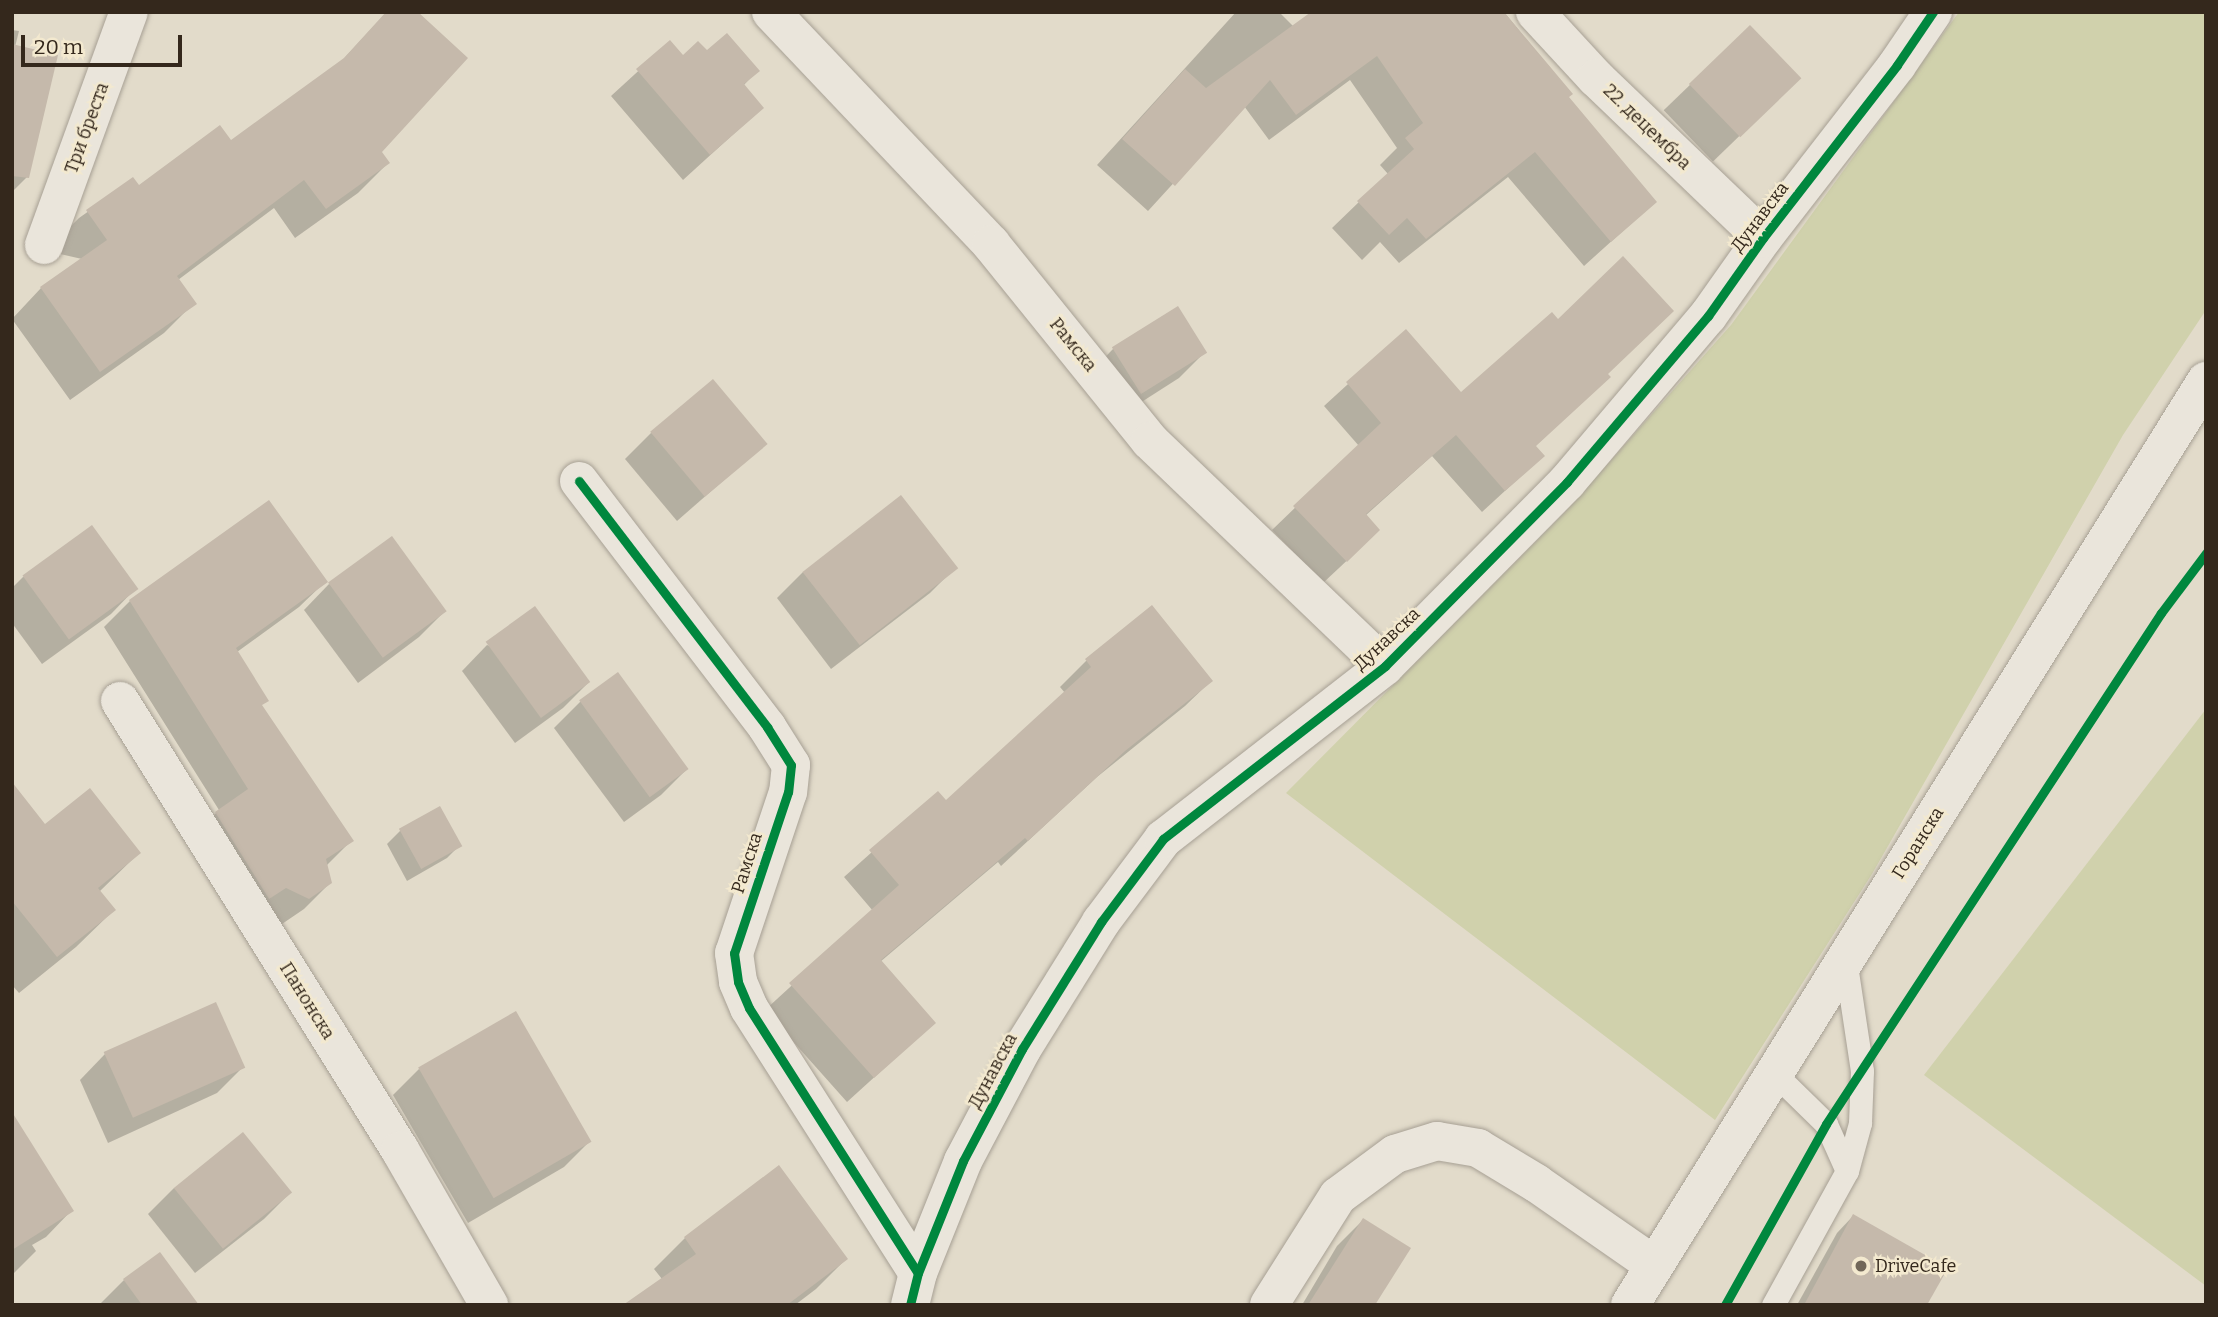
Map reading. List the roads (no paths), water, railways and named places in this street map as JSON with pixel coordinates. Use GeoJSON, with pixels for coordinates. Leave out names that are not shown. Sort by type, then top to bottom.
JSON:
{"type":"FeatureCollection","features":[{"type":"Feature","properties":{"kind":"street","name":"Три бреста"},"geometry":{"type":"LineString","coordinates":[[44,245],[130,12]]}},
{"type":"Feature","properties":{"kind":"street","name":"Рамска"},"geometry":{"type":"LineString","coordinates":[[772,12],[991,244],[1150,441],[1385,666]]}},
{"type":"Feature","properties":{"kind":"street","name":"22. децембра"},"geometry":{"type":"LineString","coordinates":[[1535,12],[1596,78],[1763,238]]}},
{"type":"Feature","properties":{"kind":"street","name":"Дунавска"},"geometry":{"type":"LineString","coordinates":[[914,1289],[963,1161],[1021,1049],[1101,922],[1163,839],[1385,666],[1567,482],[1708,316],[1763,238],[1897,65],[1933,12]]}},
{"type":"Feature","properties":{"kind":"street","name":"Горанска"},"geometry":{"type":"LineString","coordinates":[[1630,1305],[2206,381]]}},
{"type":"Feature","properties":{"kind":"street","name":"Рамска"},"geometry":{"type":"LineString","coordinates":[[579,481],[767,727],[791,765],[788,792],[734,953],[738,982],[749,1008],[914,1289]]}},
{"type":"Feature","properties":{"kind":"street","name":"Панонска"},"geometry":{"type":"LineString","coordinates":[[120,701],[400,1150],[489,1305]]}},
{"type":"Feature","properties":{"kind":"street"},"geometry":{"type":"LineString","coordinates":[[1269,1305],[1338,1196],[1395,1154],[1437,1141],[1478,1148],[1536,1183],[1654,1265]]}},
{"type":"Feature","properties":{"kind":"lane"},"geometry":{"type":"LineString","coordinates":[[1773,1305],[1847,1171],[1860,1123],[1862,1071],[1845,959]]}},
{"type":"Feature","properties":{"kind":"lane"},"geometry":{"type":"LineString","coordinates":[[1774,1073],[1826,1124],[1847,1171]]}},
{"type":"Feature","properties":{"kind":"place","name":"DriveCafe"},"geometry":{"type":"Point","coordinates":[1861,1266]}}]}
